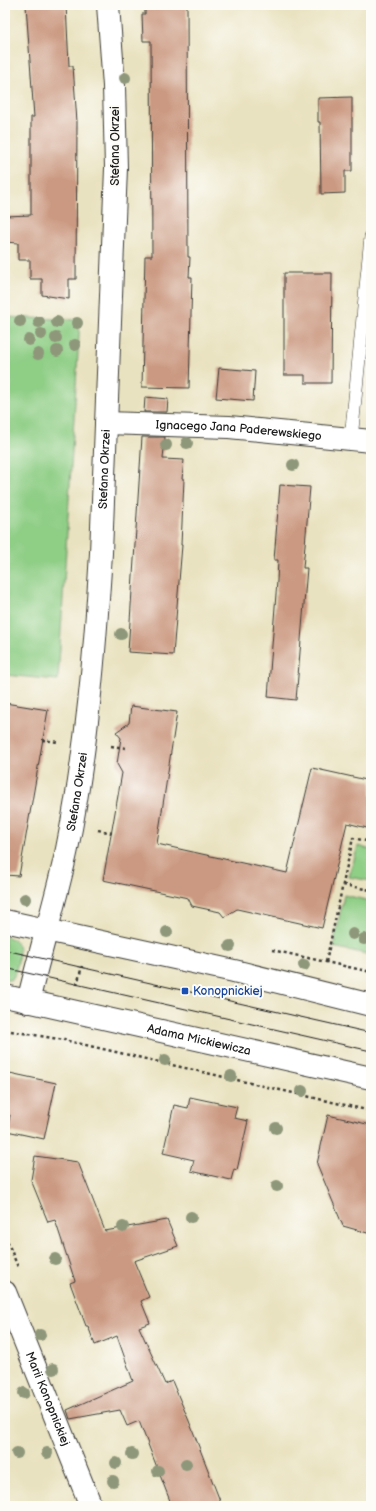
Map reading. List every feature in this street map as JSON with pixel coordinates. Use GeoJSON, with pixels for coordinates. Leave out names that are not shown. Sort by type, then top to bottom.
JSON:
{"type":"FeatureCollection","features":[{"type":"Feature","properties":{"kind":"street","name":"Stefana Okrzei"},"geometry":{"type":"LineString","coordinates":[[46,930],[68,842],[76,793],[91,681],[101,553],[116,168],[114,86],[108,5]]}},
{"type":"Feature","properties":{"kind":"street","name":"Ignacego Jana Paderewskiego"},"geometry":{"type":"LineString","coordinates":[[106,423],[229,427],[361,440]]}},
{"type":"Feature","properties":{"kind":"street"},"geometry":{"type":"LineString","coordinates":[[5,921],[234,971],[371,1005]]}},
{"type":"Feature","properties":{"kind":"street"},"geometry":{"type":"LineString","coordinates":[[28,1002],[46,930]]}},
{"type":"Feature","properties":{"kind":"street","name":"Adama Mickiewicza"},"geometry":{"type":"LineString","coordinates":[[5,996],[371,1078]]}},
{"type":"Feature","properties":{"kind":"street","name":"Marii Konopnickiej"},"geometry":{"type":"LineString","coordinates":[[5,1292],[91,1506]]}},
{"type":"Feature","properties":{"kind":"lane"},"geometry":{"type":"LineString","coordinates":[[361,440],[371,237]]}},
{"type":"Feature","properties":{"kind":"path"},"geometry":{"type":"LineString","coordinates":[[326,962],[353,838],[371,842]]}},
{"type":"Feature","properties":{"kind":"path"},"geometry":{"type":"LineString","coordinates":[[343,885],[371,890]]}},
{"type":"Feature","properties":{"kind":"path"},"geometry":{"type":"LineString","coordinates":[[76,990],[83,963]]}},
{"type":"Feature","properties":{"kind":"path"},"geometry":{"type":"LineString","coordinates":[[5,1030],[64,1040],[371,1111]]}},
{"type":"Feature","properties":{"kind":"path"},"geometry":{"type":"LineString","coordinates":[[64,1040],[66,1033]]}},
{"type":"Feature","properties":{"kind":"green space"},"geometry":{"type":"Polygon","coordinates":[[[5,317],[80,320],[58,680],[5,675],[5,317]]]}},
{"type":"Feature","properties":{"kind":"green space"},"geometry":{"type":"Polygon","coordinates":[[[358,846],[371,850],[371,881],[349,877],[358,846]]]}},
{"type":"Feature","properties":{"kind":"green space"},"geometry":{"type":"Polygon","coordinates":[[[344,895],[371,901],[371,955],[333,947],[344,895]]]}},
{"type":"Feature","properties":{"kind":"green space"},"geometry":{"type":"Polygon","coordinates":[[[5,936],[11,938],[17,944],[19,949],[16,969],[11,980],[5,979],[5,936]]]}},
{"type":"Feature","properties":{"kind":"building"},"geometry":{"type":"Polygon","coordinates":[[[26,5],[66,5],[69,66],[73,66],[77,122],[76,279],[69,279],[69,299],[42,295],[42,279],[30,279],[30,260],[18,260],[18,243],[5,242],[5,216],[31,215],[31,117],[34,117],[26,5]]]}},
{"type":"Feature","properties":{"kind":"building"},"geometry":{"type":"Polygon","coordinates":[[[145,5],[187,5],[188,257],[190,257],[189,277],[192,277],[189,388],[142,387],[145,256],[152,256],[151,41],[143,41],[142,14],[145,14],[145,5]]]}},
{"type":"Feature","properties":{"kind":"building"},"geometry":{"type":"Polygon","coordinates":[[[352,97],[352,171],[345,171],[345,193],[321,194],[320,122],[318,122],[318,98],[352,97]]]}},
{"type":"Feature","properties":{"kind":"building"},"geometry":{"type":"Polygon","coordinates":[[[284,273],[332,273],[331,383],[305,383],[305,375],[284,375],[284,273]]]}},
{"type":"Feature","properties":{"kind":"building"},"geometry":{"type":"Polygon","coordinates":[[[219,368],[255,371],[253,401],[216,398],[219,368]]]}},
{"type":"Feature","properties":{"kind":"building"},"geometry":{"type":"Polygon","coordinates":[[[145,397],[168,399],[167,412],[144,412],[145,397]]]}},
{"type":"Feature","properties":{"kind":"building"},"geometry":{"type":"Polygon","coordinates":[[[142,437],[165,437],[163,459],[184,460],[182,479],[184,479],[182,545],[173,655],[128,652],[142,437]]]}},
{"type":"Feature","properties":{"kind":"building"},"geometry":{"type":"Polygon","coordinates":[[[280,485],[310,487],[303,568],[307,568],[296,700],[268,697],[277,581],[278,560],[274,560],[280,485]]]}},
{"type":"Feature","properties":{"kind":"building"},"geometry":{"type":"Polygon","coordinates":[[[5,703],[48,710],[19,876],[5,875],[5,703]]]}},
{"type":"Feature","properties":{"kind":"building"},"geometry":{"type":"Polygon","coordinates":[[[131,706],[177,712],[157,844],[287,873],[312,768],[371,781],[371,829],[347,823],[322,928],[237,909],[224,917],[220,912],[192,906],[188,898],[103,880],[122,773],[117,764],[121,738],[116,732],[129,723],[131,706]]]}},
{"type":"Feature","properties":{"kind":"building"},"geometry":{"type":"Polygon","coordinates":[[[5,1072],[56,1083],[44,1139],[7,1131],[10,1115],[5,1114],[5,1072]]]}},
{"type":"Feature","properties":{"kind":"building"},"geometry":{"type":"Polygon","coordinates":[[[190,1097],[237,1107],[234,1118],[248,1121],[237,1170],[234,1169],[231,1180],[191,1171],[194,1160],[163,1153],[174,1105],[188,1108],[190,1097]]]}},
{"type":"Feature","properties":{"kind":"building"},"geometry":{"type":"Polygon","coordinates":[[[328,1115],[371,1125],[371,1234],[343,1226],[317,1164],[328,1115]]]}},
{"type":"Feature","properties":{"kind":"building"},"geometry":{"type":"Polygon","coordinates":[[[35,1156],[78,1162],[105,1231],[167,1220],[178,1246],[134,1261],[149,1297],[141,1301],[150,1323],[139,1327],[165,1384],[172,1381],[222,1506],[172,1506],[139,1421],[127,1426],[120,1410],[70,1419],[67,1410],[133,1381],[117,1336],[95,1345],[88,1326],[86,1326],[70,1283],[75,1281],[55,1220],[48,1222],[31,1180],[35,1156]]]}},
{"type":"Feature","properties":{"kind":"tram line"},"geometry":{"type":"LineString","coordinates":[[5,950],[371,1033]]}},
{"type":"Feature","properties":{"kind":"tram line"},"geometry":{"type":"LineString","coordinates":[[5,968],[371,1051]]}},
{"type":"Feature","properties":{"kind":"place","name":"Konopnickiej"},"geometry":{"type":"Point","coordinates":[185,991]}}]}
